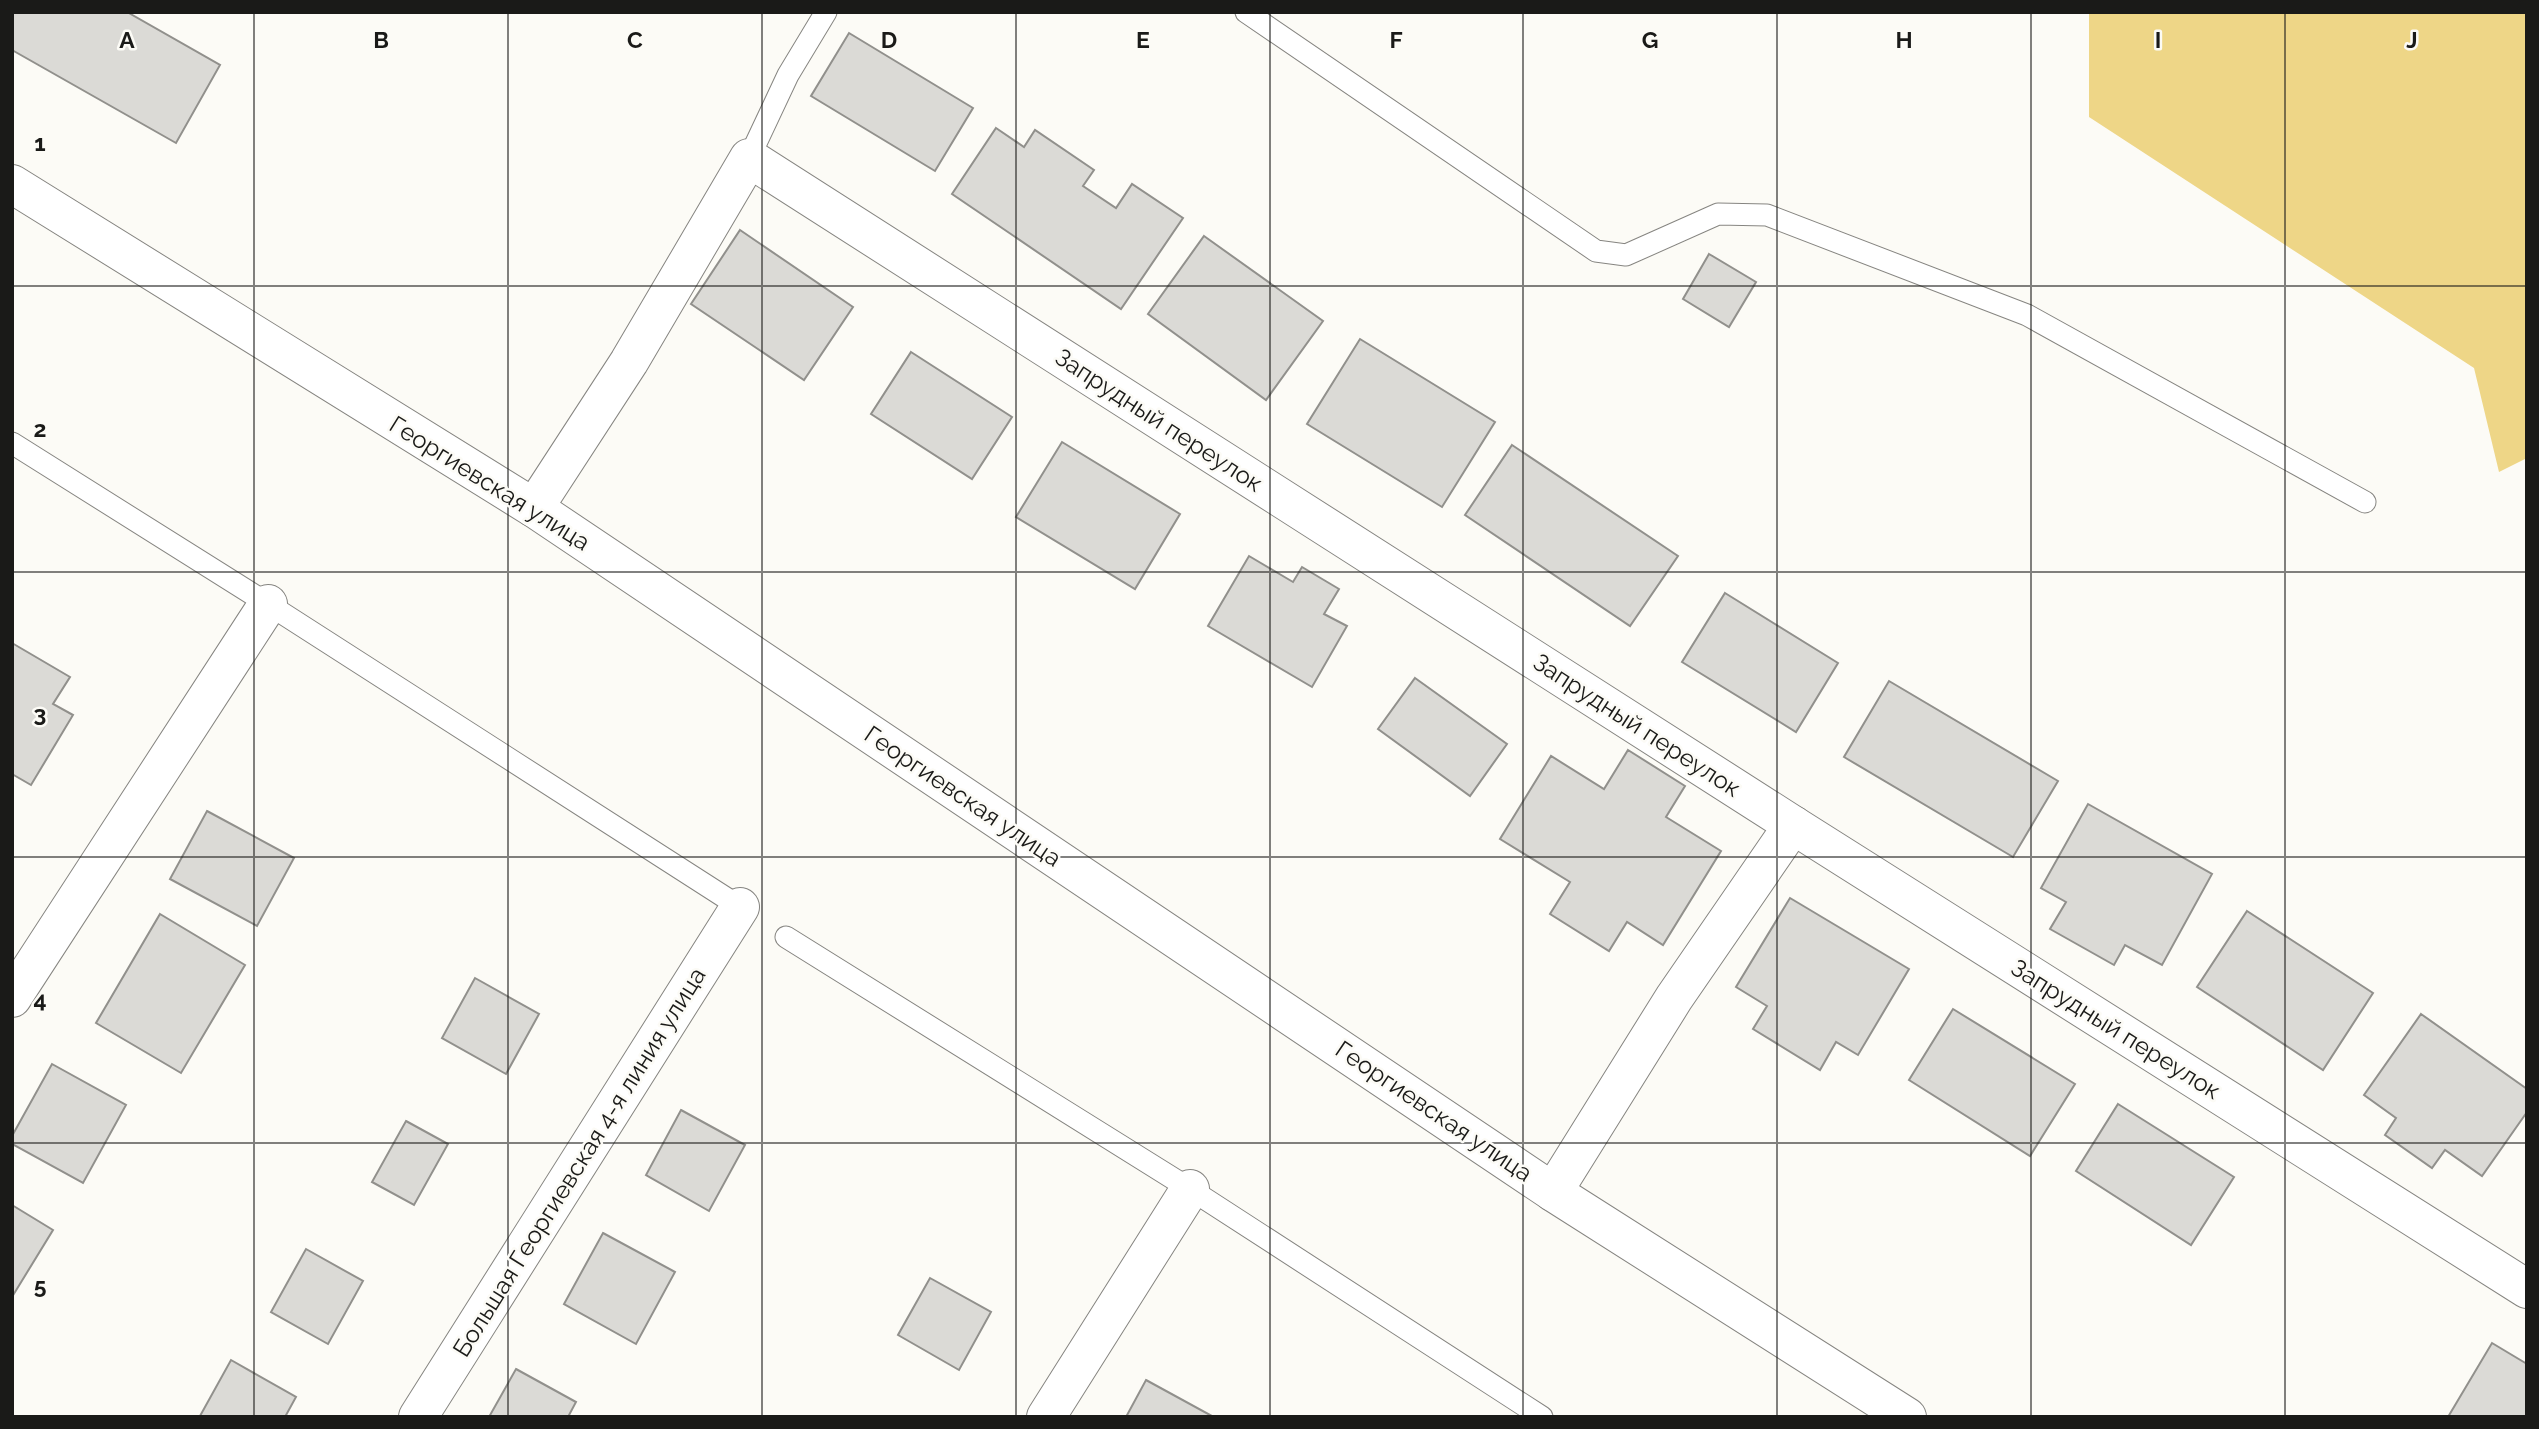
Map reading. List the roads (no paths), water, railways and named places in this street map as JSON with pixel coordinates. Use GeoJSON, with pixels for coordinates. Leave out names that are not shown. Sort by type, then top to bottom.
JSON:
{"type":"FeatureCollection","features":[{"type":"Feature","properties":{"kind":"street"},"geometry":{"type":"LineString","coordinates":[[534,508],[629,362],[750,158]]}},
{"type":"Feature","properties":{"kind":"street","name":"Запрудный переулок"},"geometry":{"type":"LineString","coordinates":[[750,158],[1793,825],[2527,1289]]}},
{"type":"Feature","properties":{"kind":"street","name":"Георгиевская улица"},"geometry":{"type":"LineString","coordinates":[[12,184],[534,508],[1553,1192],[1907,1417]]}},
{"type":"Feature","properties":{"kind":"street"},"geometry":{"type":"LineString","coordinates":[[12,998],[268,604]]}},
{"type":"Feature","properties":{"kind":"street"},"geometry":{"type":"LineString","coordinates":[[1553,1192],[1674,998],[1793,825]]}},
{"type":"Feature","properties":{"kind":"street","name":"Большая Георгиевская 4-я линия улица"},"geometry":{"type":"LineString","coordinates":[[418,1417],[740,906]]}},
{"type":"Feature","properties":{"kind":"street"},"geometry":{"type":"LineString","coordinates":[[1046,1417],[1190,1189]]}},
{"type":"Feature","properties":{"kind":"lane"},"geometry":{"type":"LineString","coordinates":[[750,158],[788,75],[826,12]]}},
{"type":"Feature","properties":{"kind":"lane"},"geometry":{"type":"LineString","coordinates":[[1246,12],[1596,251],[1626,256],[1718,214],[1767,215],[2027,315],[2365,502]]}},
{"type":"Feature","properties":{"kind":"lane"},"geometry":{"type":"LineString","coordinates":[[12,443],[740,906]]}},
{"type":"Feature","properties":{"kind":"lane"},"geometry":{"type":"LineString","coordinates":[[786,937],[1190,1189],[1542,1417]]}}]}
